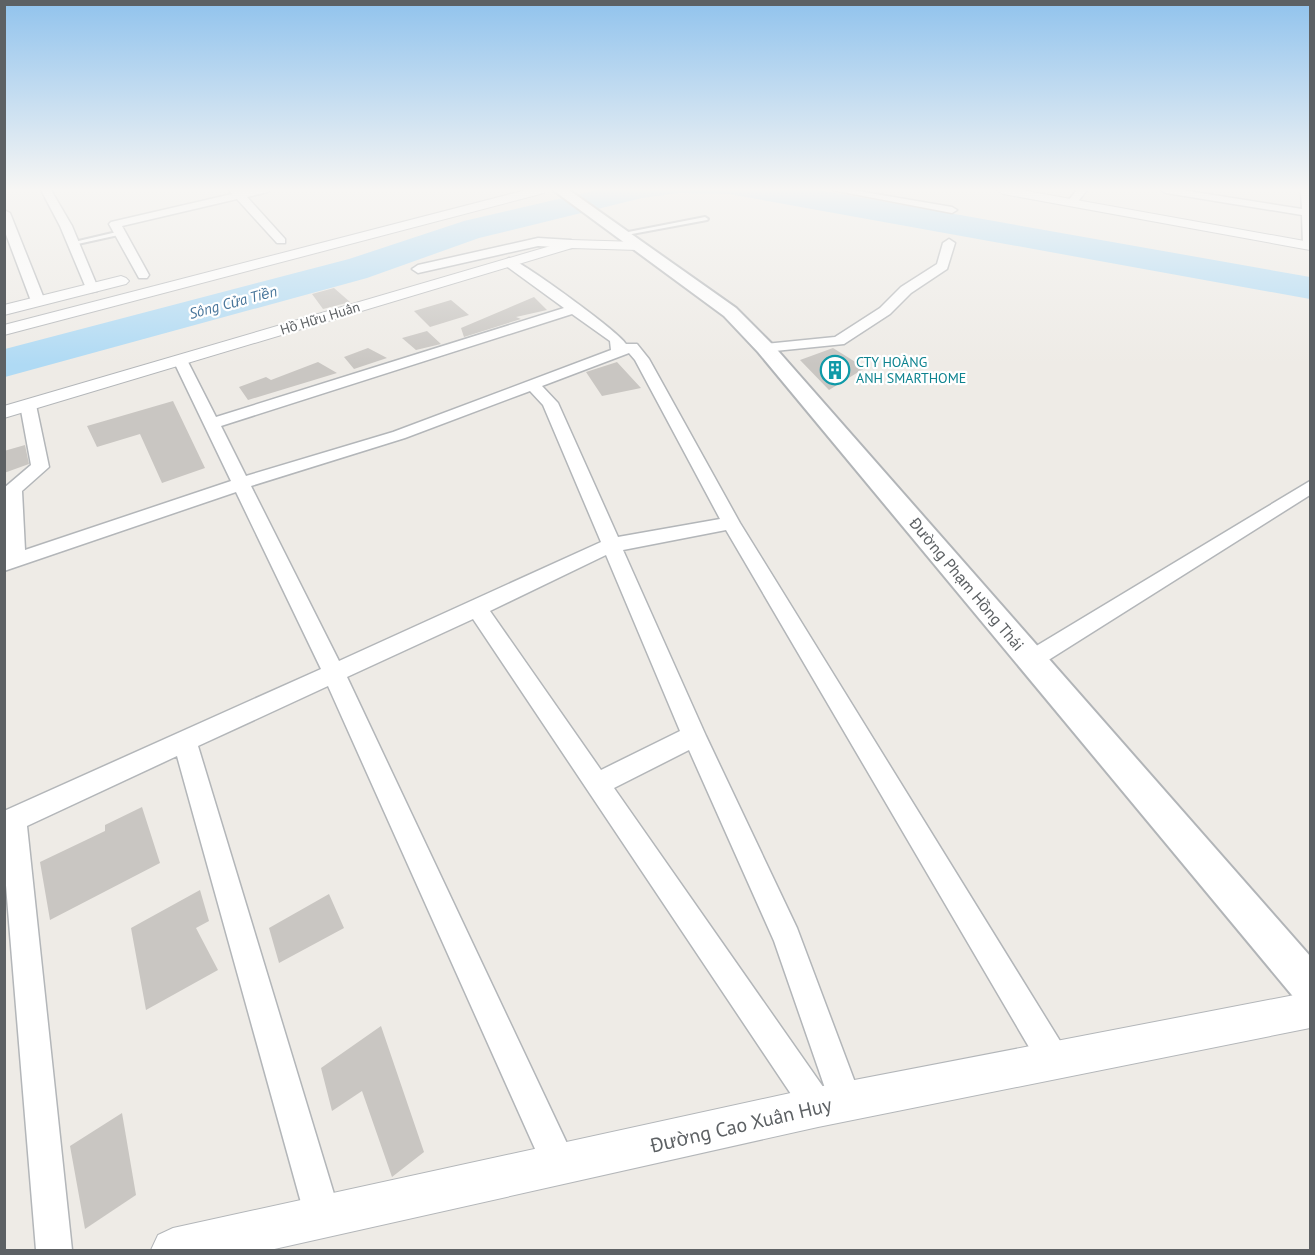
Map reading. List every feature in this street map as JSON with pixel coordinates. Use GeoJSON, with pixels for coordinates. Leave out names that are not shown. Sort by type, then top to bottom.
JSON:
{"type":"FeatureCollection","features":[{"type":"Feature","properties":{"kind":"main road","name":"Đường Phạm Hồng Thái"},"geometry":{"type":"LineString","coordinates":[[642,249],[730,312],[765,348],[1311,986]]}},
{"type":"Feature","properties":{"kind":"street"},"geometry":{"type":"LineString","coordinates":[[13,249],[38,302]]}},
{"type":"Feature","properties":{"kind":"street"},"geometry":{"type":"LineString","coordinates":[[75,249],[92,288]]}},
{"type":"Feature","properties":{"kind":"street"},"geometry":{"type":"LineString","coordinates":[[4,310],[148,274],[131,249]]}},
{"type":"Feature","properties":{"kind":"street"},"geometry":{"type":"LineString","coordinates":[[4,330],[313,249]]}},
{"type":"Feature","properties":{"kind":"street"},"geometry":{"type":"LineString","coordinates":[[418,269],[509,249]]}},
{"type":"Feature","properties":{"kind":"street","name":"Hồ Hữu Huân"},"geometry":{"type":"LineString","coordinates":[[4,412],[555,249]]}},
{"type":"Feature","properties":{"kind":"street"},"geometry":{"type":"LineString","coordinates":[[765,348],[839,341],[849,336],[868,320],[885,311],[906,290],[943,267],[948,249]]}},
{"type":"Feature","properties":{"kind":"street"},"geometry":{"type":"LineString","coordinates":[[509,262],[615,338],[618,351]]}},
{"type":"Feature","properties":{"kind":"street"},"geometry":{"type":"LineString","coordinates":[[211,424],[576,308]]}},
{"type":"Feature","properties":{"kind":"street"},"geometry":{"type":"LineString","coordinates":[[28,405],[40,467],[13,489],[10,562],[241,484],[399,435],[632,347],[642,359],[731,523],[1054,1060]]}},
{"type":"Feature","properties":{"kind":"street"},"geometry":{"type":"LineString","coordinates":[[180,360],[333,672],[560,1166]]}},
{"type":"Feature","properties":{"kind":"street"},"geometry":{"type":"LineString","coordinates":[[532,384],[550,403],[694,736],[787,938],[832,1104]]}},
{"type":"Feature","properties":{"kind":"street"},"geometry":{"type":"LineString","coordinates":[[1031,660],[1311,487]]}},
{"type":"Feature","properties":{"kind":"street"},"geometry":{"type":"LineString","coordinates":[[54,1251],[9,822],[477,608],[574,560],[612,545],[731,523]]}},
{"type":"Feature","properties":{"kind":"street"},"geometry":{"type":"LineString","coordinates":[[477,608],[597,784],[832,1104]]}},
{"type":"Feature","properties":{"kind":"street"},"geometry":{"type":"LineString","coordinates":[[597,784],[694,736]]}},
{"type":"Feature","properties":{"kind":"street"},"geometry":{"type":"LineString","coordinates":[[185,741],[323,1217]]}},
{"type":"Feature","properties":{"kind":"street","name":"Đường Cao Xuân Huy"},"geometry":{"type":"LineString","coordinates":[[173,1251],[832,1104],[1311,1010]]}},
{"type":"Feature","properties":{"kind":"water","name":"Sông Cửa Tiền"},"geometry":{"type":"Polygon","coordinates":[[[381,249],[449,249],[367,278],[5,377],[5,349],[349,259],[381,249]]]}},
{"type":"Feature","properties":{"kind":"water"},"geometry":{"type":"Polygon","coordinates":[[[1031,249],[1150,249],[1310,277],[1310,299],[1031,249]]]}},
{"type":"Feature","properties":{"kind":"building"},"geometry":{"type":"Polygon","coordinates":[[[334,288],[350,302],[323,309],[312,294],[334,288]]]}},
{"type":"Feature","properties":{"kind":"building"},"geometry":{"type":"Polygon","coordinates":[[[534,297],[547,310],[516,317],[521,319],[464,337],[461,328],[534,297]]]}},
{"type":"Feature","properties":{"kind":"building"},"geometry":{"type":"Polygon","coordinates":[[[451,300],[469,315],[430,327],[414,311],[451,300]]]}},
{"type":"Feature","properties":{"kind":"building"},"geometry":{"type":"Polygon","coordinates":[[[427,331],[441,344],[416,350],[402,338],[427,331]]]}},
{"type":"Feature","properties":{"kind":"building"},"geometry":{"type":"Polygon","coordinates":[[[368,348],[387,358],[354,369],[344,357],[368,348]]]}},
{"type":"Feature","properties":{"kind":"building","name":"CTY HOÀNG ANH SMARTHOME"},"geometry":{"type":"Polygon","coordinates":[[[833,348],[865,368],[829,390],[800,360],[833,348]]]}},
{"type":"Feature","properties":{"kind":"building"},"geometry":{"type":"Polygon","coordinates":[[[318,362],[337,373],[248,400],[239,387],[266,377],[271,380],[318,362]]]}},
{"type":"Feature","properties":{"kind":"building"},"geometry":{"type":"Polygon","coordinates":[[[617,362],[641,388],[602,396],[586,372],[617,362]]]}},
{"type":"Feature","properties":{"kind":"building"},"geometry":{"type":"Polygon","coordinates":[[[173,401],[205,468],[162,483],[140,434],[97,447],[87,426],[173,401]]]}},
{"type":"Feature","properties":{"kind":"building"},"geometry":{"type":"Polygon","coordinates":[[[25,445],[29,464],[4,473],[4,451],[25,445]]]}},
{"type":"Feature","properties":{"kind":"building"},"geometry":{"type":"Polygon","coordinates":[[[142,807],[160,863],[50,920],[40,862],[105,831],[105,825],[142,807]]]}},
{"type":"Feature","properties":{"kind":"building"},"geometry":{"type":"Polygon","coordinates":[[[200,890],[209,921],[196,928],[218,970],[146,1010],[131,928],[200,890]]]}},
{"type":"Feature","properties":{"kind":"building"},"geometry":{"type":"Polygon","coordinates":[[[329,894],[344,928],[279,963],[269,928],[329,894]]]}},
{"type":"Feature","properties":{"kind":"building"},"geometry":{"type":"Polygon","coordinates":[[[381,1026],[424,1152],[392,1177],[362,1091],[332,1111],[321,1068],[381,1026]]]}},
{"type":"Feature","properties":{"kind":"building"},"geometry":{"type":"Polygon","coordinates":[[[122,1113],[136,1195],[85,1229],[70,1146],[122,1113]]]}},
{"type":"Feature","properties":{"kind":"place","name":"CTY HOÀNG ANH SMARTHOME"},"geometry":{"type":"Point","coordinates":[835,370]}}]}
